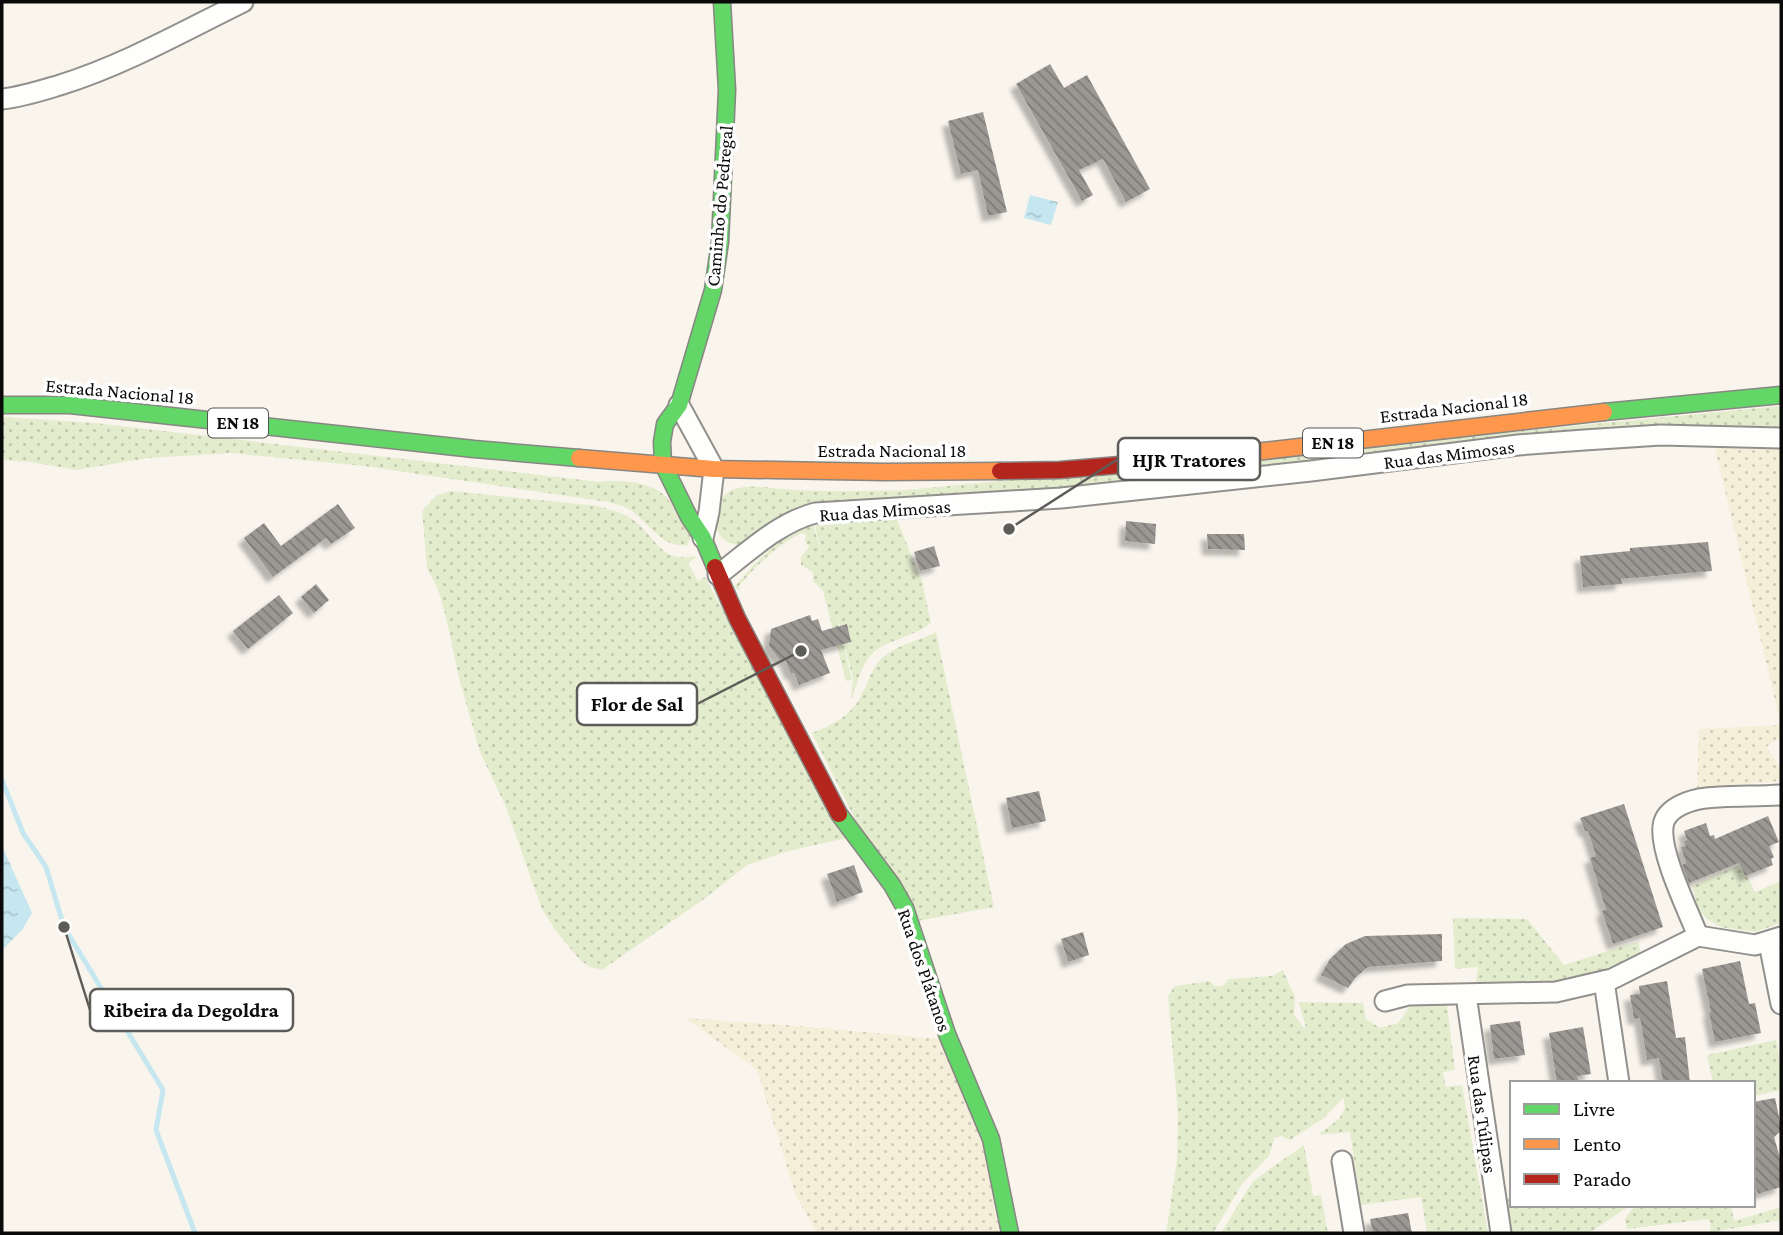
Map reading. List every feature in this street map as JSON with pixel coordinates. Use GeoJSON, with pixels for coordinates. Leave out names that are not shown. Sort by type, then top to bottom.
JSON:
{"type":"FeatureCollection","features":[{"type":"Feature","properties":{"kind":"main road","name":"Caminho do Pedregal"},"geometry":{"type":"LineString","coordinates":[[663,464],[665,424],[679,405],[713,290],[720,242],[727,90],[722,2]]}},
{"type":"Feature","properties":{"kind":"main road","name":"Estrada Nacional 18"},"geometry":{"type":"LineString","coordinates":[[2,405],[70,405],[474,449],[714,469],[884,472],[1060,470],[1234,454],[1672,404],[1781,395]]}},
{"type":"Feature","properties":{"kind":"main road","name":"Rua dos Plátanos"},"geometry":{"type":"LineString","coordinates":[[663,464],[703,538],[737,618],[841,817],[892,885],[905,908],[947,1034],[991,1139],[1010,1233]]}},
{"type":"Feature","properties":{"kind":"street"},"geometry":{"type":"LineString","coordinates":[[2,99],[18,97],[83,77],[131,59],[243,2]]}},
{"type":"Feature","properties":{"kind":"street"},"geometry":{"type":"LineString","coordinates":[[679,405],[714,469],[703,538]]}},
{"type":"Feature","properties":{"kind":"street","name":"Rua das Mimosas"},"geometry":{"type":"LineString","coordinates":[[718,575],[783,526],[799,517],[815,513],[1074,496],[1311,471],[1518,445],[1661,435],[1781,438]]}},
{"type":"Feature","properties":{"kind":"street"},"geometry":{"type":"LineString","coordinates":[[1698,936],[1665,846],[1662,825],[1670,812],[1683,804],[1698,800],[1781,795]]}},
{"type":"Feature","properties":{"kind":"street"},"geometry":{"type":"LineString","coordinates":[[1385,1002],[1408,995],[1556,992],[1604,981],[1698,936],[1755,945],[1775,940],[1781,1003]]}},
{"type":"Feature","properties":{"kind":"street"},"geometry":{"type":"LineString","coordinates":[[1604,981],[1619,1081]]}},
{"type":"Feature","properties":{"kind":"street","name":"Rua das Túlipas"},"geometry":{"type":"LineString","coordinates":[[1466,995],[1501,1233]]}},
{"type":"Feature","properties":{"kind":"street"},"geometry":{"type":"LineString","coordinates":[[1342,1161],[1354,1233]]}},
{"type":"Feature","properties":{"kind":"shaded area"},"geometry":{"type":"Polygon","coordinates":[[[1714,445],[1781,448],[1781,725],[1714,445]]]}},
{"type":"Feature","properties":{"kind":"shaded area"},"geometry":{"type":"Polygon","coordinates":[[[1781,725],[1781,738],[1767,746],[1781,770],[1781,781],[1697,788],[1699,729],[1781,725]]]}},
{"type":"Feature","properties":{"kind":"shaded area"},"geometry":{"type":"Polygon","coordinates":[[[685,1018],[940,1039],[979,1127],[1000,1233],[817,1233],[796,1196],[757,1070],[685,1018]]]}},
{"type":"Feature","properties":{"kind":"green space"},"geometry":{"type":"Polygon","coordinates":[[[1781,406],[1781,429],[1627,427],[1537,433],[1306,463],[1058,490],[811,504],[791,510],[739,545],[722,537],[715,520],[716,511],[724,495],[732,490],[748,487],[824,491],[906,490],[1781,406]]]}},
{"type":"Feature","properties":{"kind":"green space"},"geometry":{"type":"Polygon","coordinates":[[[2,417],[95,423],[600,482],[636,483],[654,488],[667,498],[691,535],[688,545],[670,543],[629,509],[608,502],[364,466],[231,453],[148,458],[77,470],[2,460],[2,417]]]}},
{"type":"Feature","properties":{"kind":"green space"},"geometry":{"type":"Polygon","coordinates":[[[451,491],[598,506],[635,521],[666,552],[674,556],[694,556],[696,558],[688,563],[698,581],[705,577],[847,838],[788,851],[747,865],[704,899],[602,970],[590,967],[580,960],[556,931],[541,907],[506,807],[480,752],[438,589],[427,568],[422,511],[437,495],[451,491]]]}},
{"type":"Feature","properties":{"kind":"green space"},"geometry":{"type":"Polygon","coordinates":[[[896,517],[922,582],[931,623],[872,654],[862,670],[851,699],[853,678],[844,644],[851,642],[847,625],[840,626],[837,619],[852,680],[846,681],[823,591],[813,581],[813,572],[801,565],[801,557],[809,547],[805,541],[806,535],[802,533],[768,556],[739,586],[740,591],[734,587],[779,542],[813,524],[823,559],[814,522],[896,517]]]}},
{"type":"Feature","properties":{"kind":"green space"},"geometry":{"type":"Polygon","coordinates":[[[936,632],[994,907],[917,921],[865,839],[812,733],[833,724],[851,710],[860,698],[874,668],[887,654],[936,632]]]}},
{"type":"Feature","properties":{"kind":"green space"},"geometry":{"type":"Polygon","coordinates":[[[1741,864],[1755,892],[1781,881],[1781,923],[1755,932],[1720,927],[1707,919],[1698,908],[1692,886],[1741,864]]]}},
{"type":"Feature","properties":{"kind":"green space"},"geometry":{"type":"Polygon","coordinates":[[[1453,918],[1527,919],[1564,965],[1639,941],[1640,954],[1609,969],[1574,979],[1476,983],[1478,967],[1455,969],[1453,918]]]}},
{"type":"Feature","properties":{"kind":"green space"},"geometry":{"type":"Polygon","coordinates":[[[1283,970],[1295,997],[1294,1015],[1304,1028],[1299,1002],[1363,1003],[1366,1019],[1380,1028],[1398,1023],[1411,1005],[1447,1005],[1455,1070],[1443,1072],[1446,1087],[1462,1085],[1488,1233],[1427,1233],[1421,1197],[1361,1205],[1350,1132],[1318,1135],[1339,1119],[1345,1108],[1343,1098],[1324,1118],[1290,1140],[1281,1136],[1275,1137],[1269,1156],[1242,1184],[1213,1233],[1166,1233],[1177,1160],[1178,1114],[1168,996],[1175,986],[1210,981],[1215,986],[1221,986],[1228,979],[1272,976],[1283,970]]]}},
{"type":"Feature","properties":{"kind":"green space"},"geometry":{"type":"Polygon","coordinates":[[[1776,1040],[1781,1067],[1781,1090],[1755,1096],[1755,1081],[1713,1081],[1707,1055],[1776,1040]]]}},
{"type":"Feature","properties":{"kind":"green space"},"geometry":{"type":"Polygon","coordinates":[[[1304,1145],[1313,1196],[1321,1195],[1328,1233],[1221,1233],[1253,1181],[1304,1145]]]}},
{"type":"Feature","properties":{"kind":"green space"},"geometry":{"type":"Polygon","coordinates":[[[1510,1197],[1510,1207],[1628,1207],[1589,1233],[1511,1233],[1506,1198],[1510,1197]]]}},
{"type":"Feature","properties":{"kind":"green space"},"geometry":{"type":"Polygon","coordinates":[[[1634,1207],[1731,1207],[1734,1221],[1781,1207],[1781,1220],[1718,1233],[1710,1233],[1711,1223],[1708,1219],[1627,1229],[1625,1219],[1634,1207]]]}},
{"type":"Feature","properties":{"kind":"water"},"geometry":{"type":"Polygon","coordinates":[[[1030,195],[1058,202],[1051,225],[1024,218],[1030,195]]]}},
{"type":"Feature","properties":{"kind":"water"},"geometry":{"type":"Polygon","coordinates":[[[2,846],[32,913],[22,930],[3,949],[2,846]]]}},
{"type":"Feature","properties":{"kind":"building"},"geometry":{"type":"Polygon","coordinates":[[[1050,64],[1064,88],[1087,75],[1150,189],[1126,202],[1103,159],[1079,170],[1093,195],[1082,201],[1016,84],[1050,64]]]}},
{"type":"Feature","properties":{"kind":"building"},"geometry":{"type":"Polygon","coordinates":[[[983,112],[1007,212],[988,216],[978,170],[961,174],[948,121],[983,112]]]}},
{"type":"Feature","properties":{"kind":"building"},"geometry":{"type":"Polygon","coordinates":[[[338,504],[355,528],[331,544],[326,538],[273,577],[244,538],[264,523],[281,546],[338,504]]]}},
{"type":"Feature","properties":{"kind":"building"},"geometry":{"type":"Polygon","coordinates":[[[1126,521],[1156,524],[1155,544],[1125,541],[1126,521]]]}},
{"type":"Feature","properties":{"kind":"building"},"geometry":{"type":"Polygon","coordinates":[[[1207,534],[1244,534],[1245,550],[1208,549],[1207,534]]]}},
{"type":"Feature","properties":{"kind":"building"},"geometry":{"type":"Polygon","coordinates":[[[1708,542],[1712,571],[1621,579],[1622,584],[1583,587],[1580,556],[1630,551],[1630,548],[1708,542]]]}},
{"type":"Feature","properties":{"kind":"building"},"geometry":{"type":"Polygon","coordinates":[[[934,546],[940,566],[920,571],[914,552],[934,546]]]}},
{"type":"Feature","properties":{"kind":"building"},"geometry":{"type":"Polygon","coordinates":[[[316,584],[329,600],[314,613],[301,597],[316,584]]]}},
{"type":"Feature","properties":{"kind":"building"},"geometry":{"type":"Polygon","coordinates":[[[279,595],[293,613],[248,649],[233,631],[279,595]]]}},
{"type":"Feature","properties":{"kind":"building"},"geometry":{"type":"Polygon","coordinates":[[[810,615],[812,621],[818,619],[822,631],[847,624],[851,642],[821,650],[830,673],[799,685],[785,659],[780,660],[769,646],[771,629],[810,615]]]}},
{"type":"Feature","properties":{"kind":"building"},"geometry":{"type":"Polygon","coordinates":[[[1039,791],[1046,821],[1012,828],[1006,798],[1039,791]]]}},
{"type":"Feature","properties":{"kind":"building"},"geometry":{"type":"Polygon","coordinates":[[[1624,804],[1663,927],[1613,944],[1602,911],[1606,910],[1590,858],[1596,856],[1588,831],[1585,831],[1580,818],[1624,804]]]}},
{"type":"Feature","properties":{"kind":"building"},"geometry":{"type":"Polygon","coordinates":[[[1768,816],[1779,842],[1769,846],[1774,857],[1771,859],[1773,865],[1745,876],[1739,863],[1689,883],[1682,865],[1686,863],[1681,847],[1686,846],[1684,831],[1706,823],[1710,836],[1714,835],[1715,839],[1768,816]]]}},
{"type":"Feature","properties":{"kind":"building"},"geometry":{"type":"Polygon","coordinates":[[[854,865],[863,892],[837,902],[827,874],[854,865]]]}},
{"type":"Feature","properties":{"kind":"building"},"geometry":{"type":"Polygon","coordinates":[[[1083,932],[1089,955],[1068,962],[1061,939],[1083,932]]]}},
{"type":"Feature","properties":{"kind":"building"},"geometry":{"type":"Polygon","coordinates":[[[1442,934],[1442,961],[1368,967],[1348,988],[1321,975],[1330,959],[1346,944],[1365,936],[1442,934]]]}},
{"type":"Feature","properties":{"kind":"building"},"geometry":{"type":"Polygon","coordinates":[[[1740,961],[1749,1004],[1755,1003],[1761,1033],[1715,1042],[1702,969],[1740,961]]]}},
{"type":"Feature","properties":{"kind":"building"},"geometry":{"type":"Polygon","coordinates":[[[1667,981],[1676,1038],[1685,1037],[1690,1081],[1663,1081],[1659,1058],[1647,1060],[1640,1018],[1634,1019],[1630,995],[1640,994],[1639,986],[1667,981]]]}},
{"type":"Feature","properties":{"kind":"building"},"geometry":{"type":"Polygon","coordinates":[[[1520,1021],[1525,1055],[1494,1059],[1490,1025],[1520,1021]]]}},
{"type":"Feature","properties":{"kind":"building"},"geometry":{"type":"Polygon","coordinates":[[[1583,1027],[1591,1074],[1577,1076],[1578,1081],[1557,1081],[1549,1033],[1583,1027]]]}},
{"type":"Feature","properties":{"kind":"building"},"geometry":{"type":"Polygon","coordinates":[[[1775,1098],[1781,1126],[1780,1132],[1774,1137],[1781,1161],[1781,1187],[1758,1194],[1755,1184],[1755,1102],[1775,1098]]]}},
{"type":"Feature","properties":{"kind":"building"},"geometry":{"type":"Polygon","coordinates":[[[1408,1213],[1412,1233],[1373,1233],[1370,1219],[1408,1213]]]}},
{"type":"Feature","properties":{"kind":"waterway"},"geometry":{"type":"LineString","coordinates":[[2,780],[23,833],[46,867],[64,927],[163,1090],[156,1130],[195,1233]]}},
{"type":"Feature","properties":{"kind":"traffic: fast"},"geometry":{"type":"LineString","coordinates":[[715,567],[703,538],[689,517],[663,464],[662,442],[665,424],[679,405],[713,290],[720,242],[727,90],[722,2]]}},
{"type":"Feature","properties":{"kind":"traffic: fast"},"geometry":{"type":"LineString","coordinates":[[1604,412],[1781,395]]}},
{"type":"Feature","properties":{"kind":"traffic: fast"},"geometry":{"type":"LineString","coordinates":[[2,405],[70,405],[579,458]]}},
{"type":"Feature","properties":{"kind":"traffic: fast"},"geometry":{"type":"LineString","coordinates":[[839,814],[892,885],[905,908],[947,1034],[991,1139],[1010,1233]]}},
{"type":"Feature","properties":{"kind":"traffic: slow"},"geometry":{"type":"LineString","coordinates":[[1203,458],[1604,412]]}},
{"type":"Feature","properties":{"kind":"traffic: slow"},"geometry":{"type":"LineString","coordinates":[[579,458],[714,469],[1000,471]]}},
{"type":"Feature","properties":{"kind":"traffic: jam"},"geometry":{"type":"LineString","coordinates":[[1000,471],[1060,470],[1203,458]]}},
{"type":"Feature","properties":{"kind":"traffic: jam"},"geometry":{"type":"LineString","coordinates":[[715,567],[737,618],[839,814]]}},
{"type":"Feature","properties":{"kind":"place","name":"HJR Tratores"},"geometry":{"type":"Point","coordinates":[1009,529]}},
{"type":"Feature","properties":{"kind":"place","name":"Flor de Sal"},"geometry":{"type":"Point","coordinates":[801,651]}},
{"type":"Feature","properties":{"kind":"place","name":"Ribeira da Degoldra"},"geometry":{"type":"Point","coordinates":[64,927]}}]}
